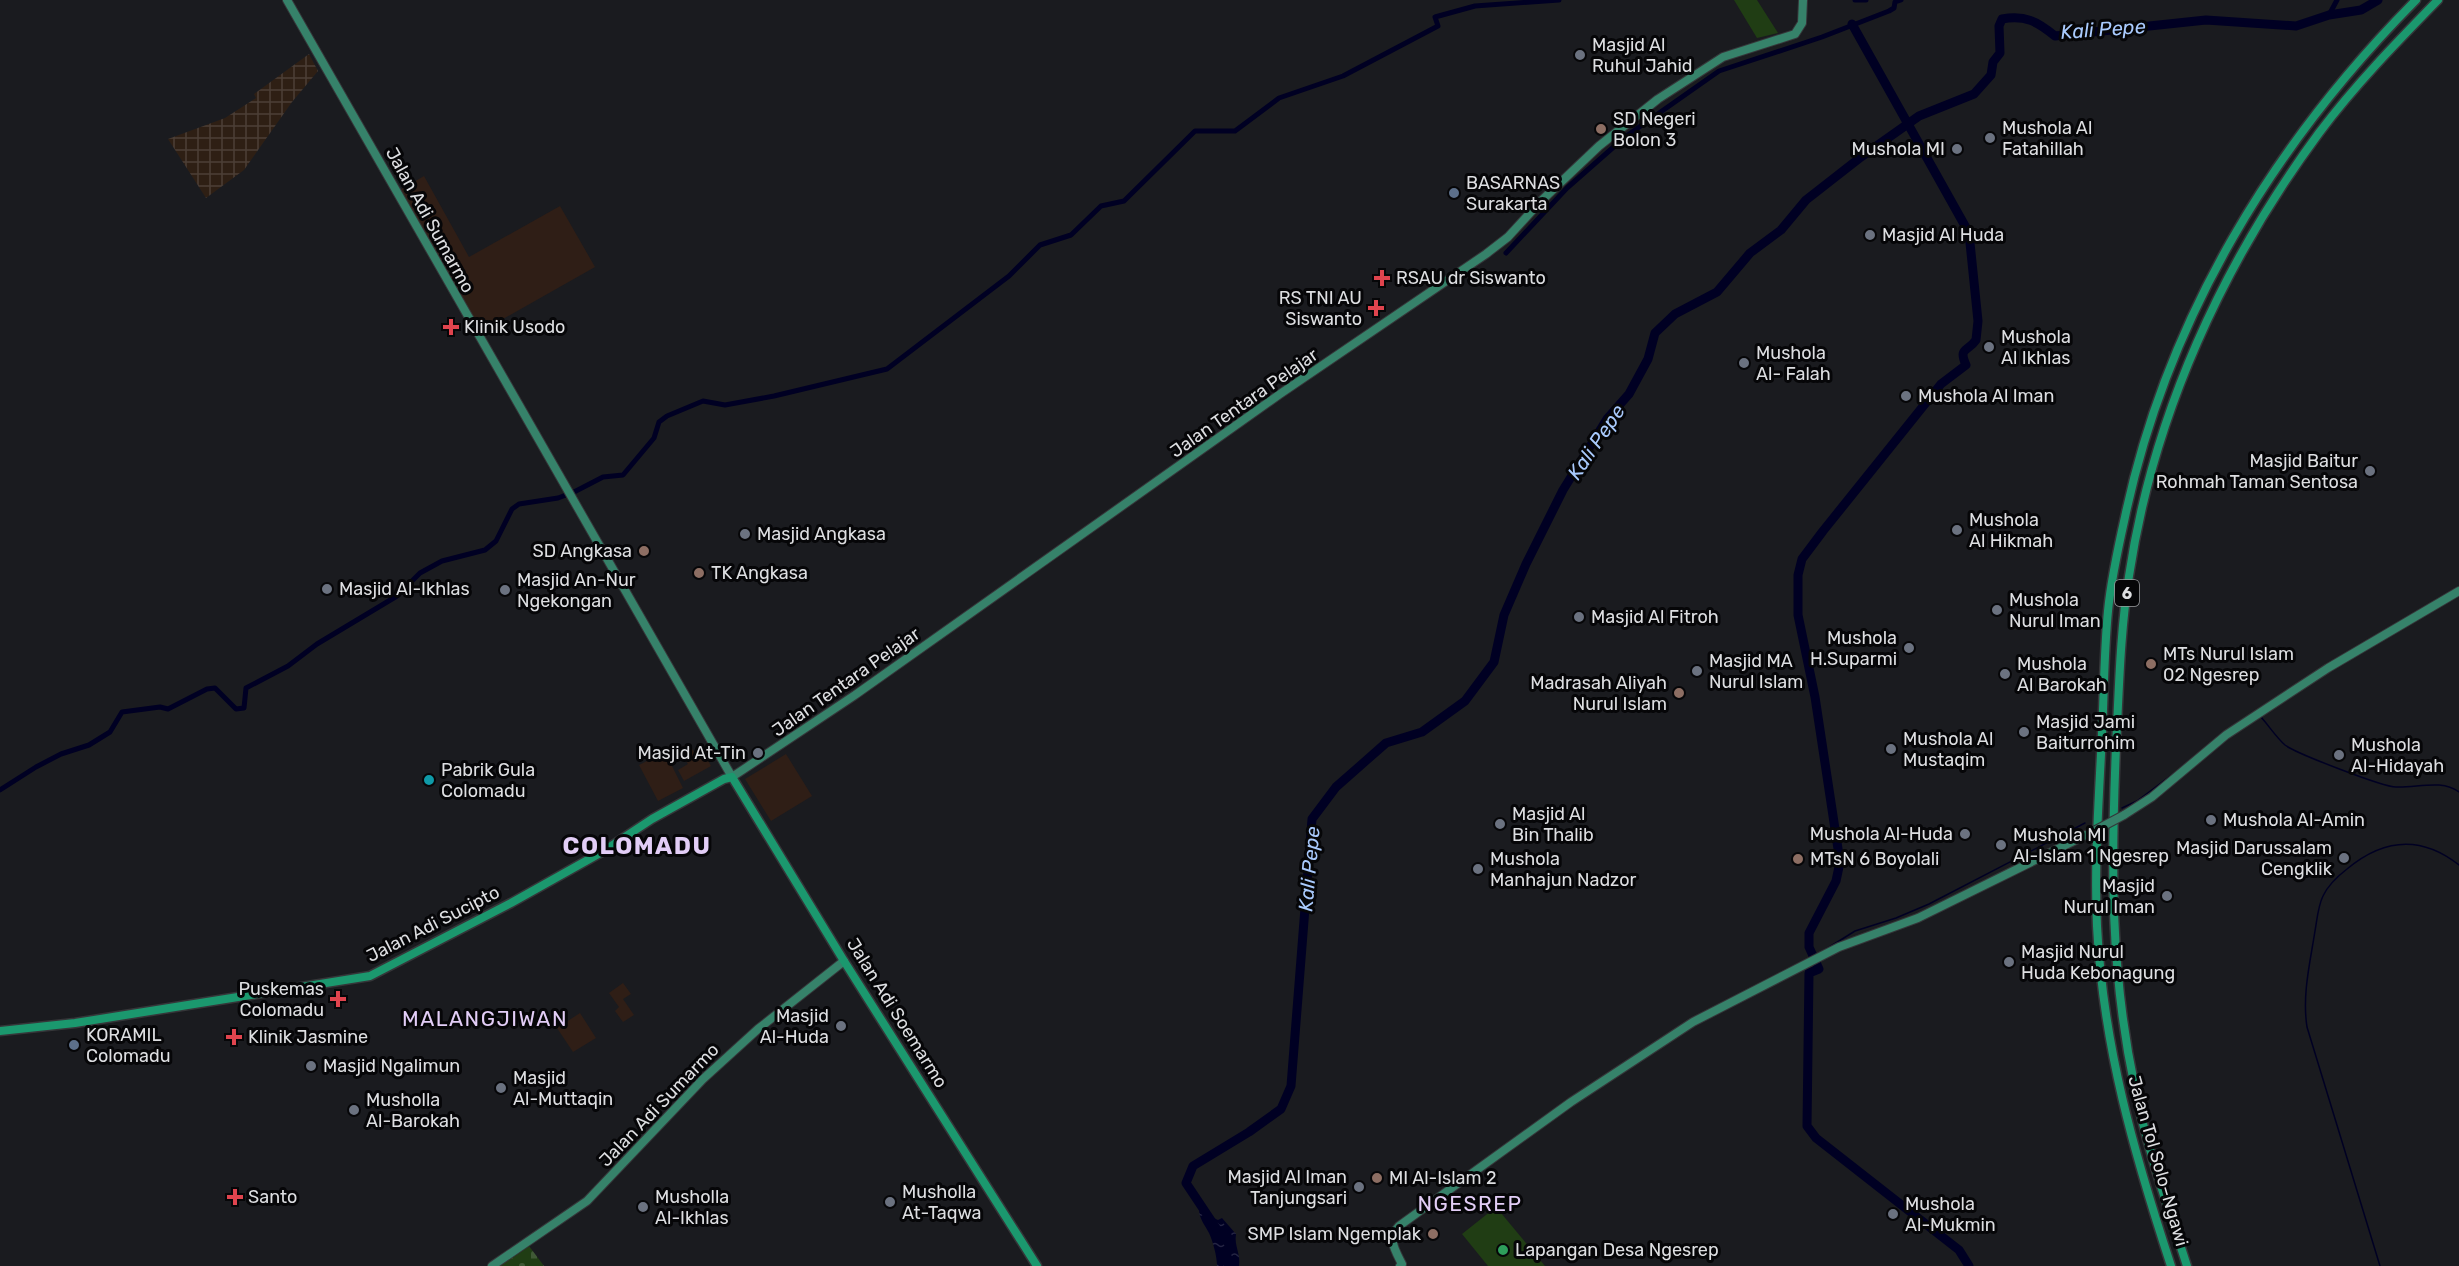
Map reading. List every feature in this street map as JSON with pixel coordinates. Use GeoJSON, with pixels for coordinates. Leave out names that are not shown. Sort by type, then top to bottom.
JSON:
{"type":"FeatureCollection","features":[{"type":"Feature","properties":{"kind":"highway","name":"Jalan Tol Solo–Ngawi"},"geometry":{"type":"LineString","coordinates":[[2170,1266],[2136,1159],[2120,1094],[2108,1028],[2097,924],[2098,820],[2108,610],[2116,559],[2134,476],[2153,412],[2202,295],[2236,230],[2280,162],[2322,105],[2362,57],[2416,0]]}},
{"type":"Feature","properties":{"kind":"highway","name":"Jalan Tol Solo–Ngawi"},"geometry":{"type":"LineString","coordinates":[[2187,1266],[2150,1150],[2135,1088],[2118,986],[2113,919],[2113,826],[2121,635],[2139,521],[2155,458],[2192,355],[2221,292],[2251,236],[2320,132],[2374,66],[2438,0]]}},
{"type":"Feature","properties":{"kind":"highway","name":"Jalan Adi Sucipto"},"geometry":{"type":"LineString","coordinates":[[0,1031],[75,1023],[370,976],[511,903],[648,824],[652,819],[724,779],[732,777]]}},
{"type":"Feature","properties":{"kind":"highway","name":"Jalan Adi Soemarmo"},"geometry":{"type":"LineString","coordinates":[[732,777],[844,961],[1037,1266]]}},
{"type":"Feature","properties":{"kind":"main road","name":"Jalan Adi Sumarmo"},"geometry":{"type":"LineString","coordinates":[[286,0],[732,777]]}},
{"type":"Feature","properties":{"kind":"main road","name":"Jalan Tentara Pelajar"},"geometry":{"type":"LineString","coordinates":[[763,757],[1011,586],[1287,390],[1486,254],[1508,237],[1547,195],[1599,146],[1679,85],[1723,57],[1795,34],[1802,23],[1803,0]]}},
{"type":"Feature","properties":{"kind":"main road"},"geometry":{"type":"LineString","coordinates":[[1400,1266],[1402,1264],[1392,1242],[1399,1226],[1571,1102],[1673,1034],[1819,957],[1852,941],[1918,918],[1965,892],[2056,850],[2138,807],[2215,743],[2328,668],[2459,591]]}},
{"type":"Feature","properties":{"kind":"main road","name":"Jalan Adi Sucipto"},"geometry":{"type":"LineString","coordinates":[[732,777],[763,757]]}},
{"type":"Feature","properties":{"kind":"main road","name":"Jalan Adi Sumarmo"},"geometry":{"type":"LineString","coordinates":[[492,1266],[586,1201],[703,1079],[758,1029],[844,961]]}},
{"type":"Feature","properties":{"kind":"shaded area"},"geometry":{"type":"Polygon","coordinates":[[[309,54],[318,71],[292,102],[244,170],[206,198],[168,139],[225,118],[256,98],[254,94],[309,54]]]}},
{"type":"Feature","properties":{"kind":"shaded area"},"geometry":{"type":"Polygon","coordinates":[[[424,176],[469,257],[560,206],[595,267],[480,332],[400,190],[424,176]]]}},
{"type":"Feature","properties":{"kind":"shaded area"},"geometry":{"type":"Polygon","coordinates":[[[689,743],[696,756],[704,752],[711,766],[684,781],[678,770],[688,764],[679,749],[689,743]]]}},
{"type":"Feature","properties":{"kind":"shaded area"},"geometry":{"type":"Polygon","coordinates":[[[665,752],[683,788],[658,801],[639,765],[665,752]]]}},
{"type":"Feature","properties":{"kind":"shaded area"},"geometry":{"type":"Polygon","coordinates":[[[786,754],[812,796],[771,821],[745,779],[786,754]]]}},
{"type":"Feature","properties":{"kind":"shaded area"},"geometry":{"type":"Polygon","coordinates":[[[623,983],[631,994],[623,999],[634,1015],[623,1022],[615,1011],[619,1007],[609,993],[623,983]]]}},
{"type":"Feature","properties":{"kind":"shaded area"},"geometry":{"type":"Polygon","coordinates":[[[580,1013],[596,1038],[573,1052],[557,1028],[580,1013]]]}},
{"type":"Feature","properties":{"kind":"green space"},"geometry":{"type":"Polygon","coordinates":[[[1734,0],[1757,0],[1778,33],[1757,38],[1734,0]]]}},
{"type":"Feature","properties":{"kind":"green space","name":"Lapangan Desa Ngesrep"},"geometry":{"type":"Polygon","coordinates":[[[1496,1207],[1545,1266],[1488,1266],[1462,1234],[1496,1207]]]}},
{"type":"Feature","properties":{"kind":"green space"},"geometry":{"type":"Polygon","coordinates":[[[529,1246],[544,1266],[498,1266],[529,1246]]]}},
{"type":"Feature","properties":{"kind":"water"},"geometry":{"type":"Polygon","coordinates":[[[1199,1211],[1218,1220],[1222,1218],[1236,1234],[1239,1266],[1217,1266],[1212,1241],[1199,1211]]]}},
{"type":"Feature","properties":{"kind":"waterway"},"geometry":{"type":"LineString","coordinates":[[0,790],[36,767],[61,754],[89,745],[110,732],[122,712],[160,707],[168,709],[207,689],[215,688],[236,709],[244,708],[246,688],[288,666],[317,644],[397,596],[420,573],[442,561],[485,550],[496,541],[512,509],[519,504],[558,498],[603,477],[623,475],[654,438],[659,422],[667,416],[703,401],[725,405],[774,396],[887,369],[1009,276],[1040,245],[1071,235],[1101,206],[1124,201],[1195,131],[1235,131],[1279,98],[1343,76],[1438,26],[1435,17],[1475,6],[1559,0]]}},
{"type":"Feature","properties":{"kind":"waterway"},"geometry":{"type":"LineString","coordinates":[[1855,0],[1866,0]]}},
{"type":"Feature","properties":{"kind":"waterway"},"geometry":{"type":"LineString","coordinates":[[1506,253],[1567,188],[1625,137],[1719,71],[1822,37],[1889,11],[1894,8],[1895,2],[1901,0]]}},
{"type":"Feature","properties":{"kind":"waterway"},"geometry":{"type":"LineString","coordinates":[[2329,15],[2337,0]]}},
{"type":"Feature","properties":{"kind":"waterway","name":"Kali Pepe"},"geometry":{"type":"LineString","coordinates":[[1216,1228],[1186,1183],[1193,1166],[1249,1132],[1281,1109],[1291,1086],[1312,819],[1336,787],[1386,743],[1422,732],[1465,701],[1494,662],[1504,615],[1526,564],[1563,490],[1607,419],[1629,394],[1648,359],[1655,333],[1675,314],[1717,292],[1750,253],[1781,230],[1806,200],[1861,157],[1919,116],[1974,94],[1991,75],[1993,62],[2000,53],[1999,26],[2002,19],[2030,20],[2055,36],[2206,20],[2296,26],[2329,15],[2361,10],[2378,0]]}},
{"type":"Feature","properties":{"kind":"waterway"},"geometry":{"type":"LineString","coordinates":[[1852,24],[1969,233],[1978,321],[1976,340],[1963,355],[1966,365],[1941,384],[1823,531],[1802,559],[1798,575],[1798,615],[1815,697],[1840,862],[1836,881],[1809,933],[1809,947],[1819,969],[1809,973],[1807,1126],[1816,1138],[1959,1250],[1969,1266]]}},
{"type":"Feature","properties":{"kind":"waterway"},"geometry":{"type":"LineString","coordinates":[[2236,724],[2247,717]]}},
{"type":"Feature","properties":{"kind":"waterway"},"geometry":{"type":"LineString","coordinates":[[2261,717],[2285,745],[2339,769],[2388,786],[2437,785],[2459,792]]}},
{"type":"Feature","properties":{"kind":"waterway"},"geometry":{"type":"LineString","coordinates":[[2122,808],[2137,801],[2181,768]]}},
{"type":"Feature","properties":{"kind":"waterway"},"geometry":{"type":"LineString","coordinates":[[1823,951],[1855,931],[1896,918],[1929,904],[2085,823]]}},
{"type":"Feature","properties":{"kind":"waterway"},"geometry":{"type":"LineString","coordinates":[[2380,1266],[2307,1027],[2306,991],[2318,913],[2321,900],[2330,884],[2361,859],[2388,847],[2402,844],[2416,845],[2445,855],[2459,865]]}},
{"type":"Feature","properties":{"kind":"place","name":"Masjid Al Ruhul Jahid"},"geometry":{"type":"Point","coordinates":[1580,55]}},
{"type":"Feature","properties":{"kind":"place","name":"SD Negeri Bolon 3"},"geometry":{"type":"Point","coordinates":[1601,129]}},
{"type":"Feature","properties":{"kind":"place","name":"Mushola Al Fatahillah"},"geometry":{"type":"Point","coordinates":[1990,138]}},
{"type":"Feature","properties":{"kind":"place","name":"Mushola MI"},"geometry":{"type":"Point","coordinates":[1957,149]}},
{"type":"Feature","properties":{"kind":"place","name":"BASARNAS Surakarta"},"geometry":{"type":"Point","coordinates":[1454,193]}},
{"type":"Feature","properties":{"kind":"place","name":"Masjid Al Huda"},"geometry":{"type":"Point","coordinates":[1870,235]}},
{"type":"Feature","properties":{"kind":"place","name":"RSAU dr Siswanto"},"geometry":{"type":"Point","coordinates":[1382,278]}},
{"type":"Feature","properties":{"kind":"place","name":"RS TNI AU Siswanto"},"geometry":{"type":"Point","coordinates":[1376,308]}},
{"type":"Feature","properties":{"kind":"place","name":"Klinik Usodo"},"geometry":{"type":"Point","coordinates":[451,327]}},
{"type":"Feature","properties":{"kind":"place","name":"Mushola Al Ikhlas"},"geometry":{"type":"Point","coordinates":[1989,347]}},
{"type":"Feature","properties":{"kind":"place","name":"Mushola Al- Falah"},"geometry":{"type":"Point","coordinates":[1744,363]}},
{"type":"Feature","properties":{"kind":"place","name":"Mushola Al Iman"},"geometry":{"type":"Point","coordinates":[1906,396]}},
{"type":"Feature","properties":{"kind":"place","name":"Masjid Baitur Rohmah Taman Sentosa"},"geometry":{"type":"Point","coordinates":[2370,471]}},
{"type":"Feature","properties":{"kind":"place","name":"Mushola Al Hikmah"},"geometry":{"type":"Point","coordinates":[1957,530]}},
{"type":"Feature","properties":{"kind":"place","name":"Masjid Angkasa"},"geometry":{"type":"Point","coordinates":[745,534]}},
{"type":"Feature","properties":{"kind":"place","name":"SD Angkasa"},"geometry":{"type":"Point","coordinates":[644,551]}},
{"type":"Feature","properties":{"kind":"place","name":"TK Angkasa"},"geometry":{"type":"Point","coordinates":[699,573]}},
{"type":"Feature","properties":{"kind":"place","name":"Masjid Al-Ikhlas"},"geometry":{"type":"Point","coordinates":[327,589]}},
{"type":"Feature","properties":{"kind":"place","name":"Masjid An-Nur Ngekongan"},"geometry":{"type":"Point","coordinates":[505,590]}},
{"type":"Feature","properties":{"kind":"place","name":"Mushola Nurul Iman"},"geometry":{"type":"Point","coordinates":[1997,610]}},
{"type":"Feature","properties":{"kind":"place","name":"Masjid Al Fitroh"},"geometry":{"type":"Point","coordinates":[1579,617]}},
{"type":"Feature","properties":{"kind":"place","name":"Mushola H.Suparmi"},"geometry":{"type":"Point","coordinates":[1909,648]}},
{"type":"Feature","properties":{"kind":"place","name":"MTs Nurul Islam 02 Ngesrep"},"geometry":{"type":"Point","coordinates":[2151,664]}},
{"type":"Feature","properties":{"kind":"place","name":"Masjid MA Nurul Islam"},"geometry":{"type":"Point","coordinates":[1697,671]}},
{"type":"Feature","properties":{"kind":"place","name":"Mushola Al Barokah"},"geometry":{"type":"Point","coordinates":[2005,674]}},
{"type":"Feature","properties":{"kind":"place","name":"Madrasah Aliyah Nurul Islam"},"geometry":{"type":"Point","coordinates":[1679,693]}},
{"type":"Feature","properties":{"kind":"place","name":"Masjid Jami Baiturrohim"},"geometry":{"type":"Point","coordinates":[2024,732]}},
{"type":"Feature","properties":{"kind":"place","name":"Mushola Al Mustaqim"},"geometry":{"type":"Point","coordinates":[1891,749]}},
{"type":"Feature","properties":{"kind":"place","name":"Masjid At-Tin"},"geometry":{"type":"Point","coordinates":[758,753]}},
{"type":"Feature","properties":{"kind":"place","name":"Mushola Al-Hidayah"},"geometry":{"type":"Point","coordinates":[2339,755]}},
{"type":"Feature","properties":{"kind":"place","name":"Pabrik Gula Colomadu"},"geometry":{"type":"Point","coordinates":[429,780]}},
{"type":"Feature","properties":{"kind":"place","name":"Mushola Al-Amin"},"geometry":{"type":"Point","coordinates":[2211,820]}},
{"type":"Feature","properties":{"kind":"place","name":"Masjid Al Bin Thalib"},"geometry":{"type":"Point","coordinates":[1500,824]}},
{"type":"Feature","properties":{"kind":"place","name":"Mushola Al-Huda"},"geometry":{"type":"Point","coordinates":[1965,834]}},
{"type":"Feature","properties":{"kind":"place","name":"Mushola MI Al-Islam 1 Ngesrep"},"geometry":{"type":"Point","coordinates":[2001,845]}},
{"type":"Feature","properties":{"kind":"place","name":"Masjid Darussalam Cengklik"},"geometry":{"type":"Point","coordinates":[2344,858]}},
{"type":"Feature","properties":{"kind":"place","name":"MTsN 6 Boyolali"},"geometry":{"type":"Point","coordinates":[1798,859]}},
{"type":"Feature","properties":{"kind":"place","name":"Mushola Manhajun Nadzor"},"geometry":{"type":"Point","coordinates":[1478,869]}},
{"type":"Feature","properties":{"kind":"place","name":"Masjid Nurul Iman"},"geometry":{"type":"Point","coordinates":[2167,896]}},
{"type":"Feature","properties":{"kind":"place","name":"Masjid Nurul Huda Kebonagung"},"geometry":{"type":"Point","coordinates":[2009,962]}},
{"type":"Feature","properties":{"kind":"place","name":"Puskemas Colomadu"},"geometry":{"type":"Point","coordinates":[338,999]}},
{"type":"Feature","properties":{"kind":"place","name":"Masjid Al-Huda"},"geometry":{"type":"Point","coordinates":[841,1026]}},
{"type":"Feature","properties":{"kind":"place","name":"Klinik Jasmine"},"geometry":{"type":"Point","coordinates":[234,1037]}},
{"type":"Feature","properties":{"kind":"place","name":"KORAMIL Colomadu"},"geometry":{"type":"Point","coordinates":[74,1045]}},
{"type":"Feature","properties":{"kind":"place","name":"Masjid Ngalimun"},"geometry":{"type":"Point","coordinates":[311,1066]}},
{"type":"Feature","properties":{"kind":"place","name":"Masjid Al-Muttaqin"},"geometry":{"type":"Point","coordinates":[501,1088]}},
{"type":"Feature","properties":{"kind":"place","name":"Musholla Al-Barokah"},"geometry":{"type":"Point","coordinates":[354,1110]}},
{"type":"Feature","properties":{"kind":"place","name":"MI Al-Islam 2"},"geometry":{"type":"Point","coordinates":[1377,1178]}},
{"type":"Feature","properties":{"kind":"place","name":"Masjid Al Iman Tanjungsari"},"geometry":{"type":"Point","coordinates":[1359,1187]}},
{"type":"Feature","properties":{"kind":"place","name":"Santo"},"geometry":{"type":"Point","coordinates":[235,1197]}},
{"type":"Feature","properties":{"kind":"place","name":"Musholla At-Taqwa"},"geometry":{"type":"Point","coordinates":[890,1202]}},
{"type":"Feature","properties":{"kind":"place","name":"Musholla Al-Ikhlas"},"geometry":{"type":"Point","coordinates":[643,1207]}},
{"type":"Feature","properties":{"kind":"place","name":"Mushola Al-Mukmin"},"geometry":{"type":"Point","coordinates":[1893,1214]}},
{"type":"Feature","properties":{"kind":"place","name":"SMP Islam Ngemplak"},"geometry":{"type":"Point","coordinates":[1433,1234]}},
{"type":"Feature","properties":{"kind":"place","name":"Lapangan Desa Ngesrep"},"geometry":{"type":"Point","coordinates":[1503,1250]}},
{"type":"Feature","properties":{"kind":"district","name":"COLOMADU"},"geometry":{"type":"Point","coordinates":[637,846]}},
{"type":"Feature","properties":{"kind":"district","name":"MALANGJIWAN"},"geometry":{"type":"Point","coordinates":[485,1019]}},
{"type":"Feature","properties":{"kind":"district","name":"NGESREP"},"geometry":{"type":"Point","coordinates":[1470,1204]}}]}
